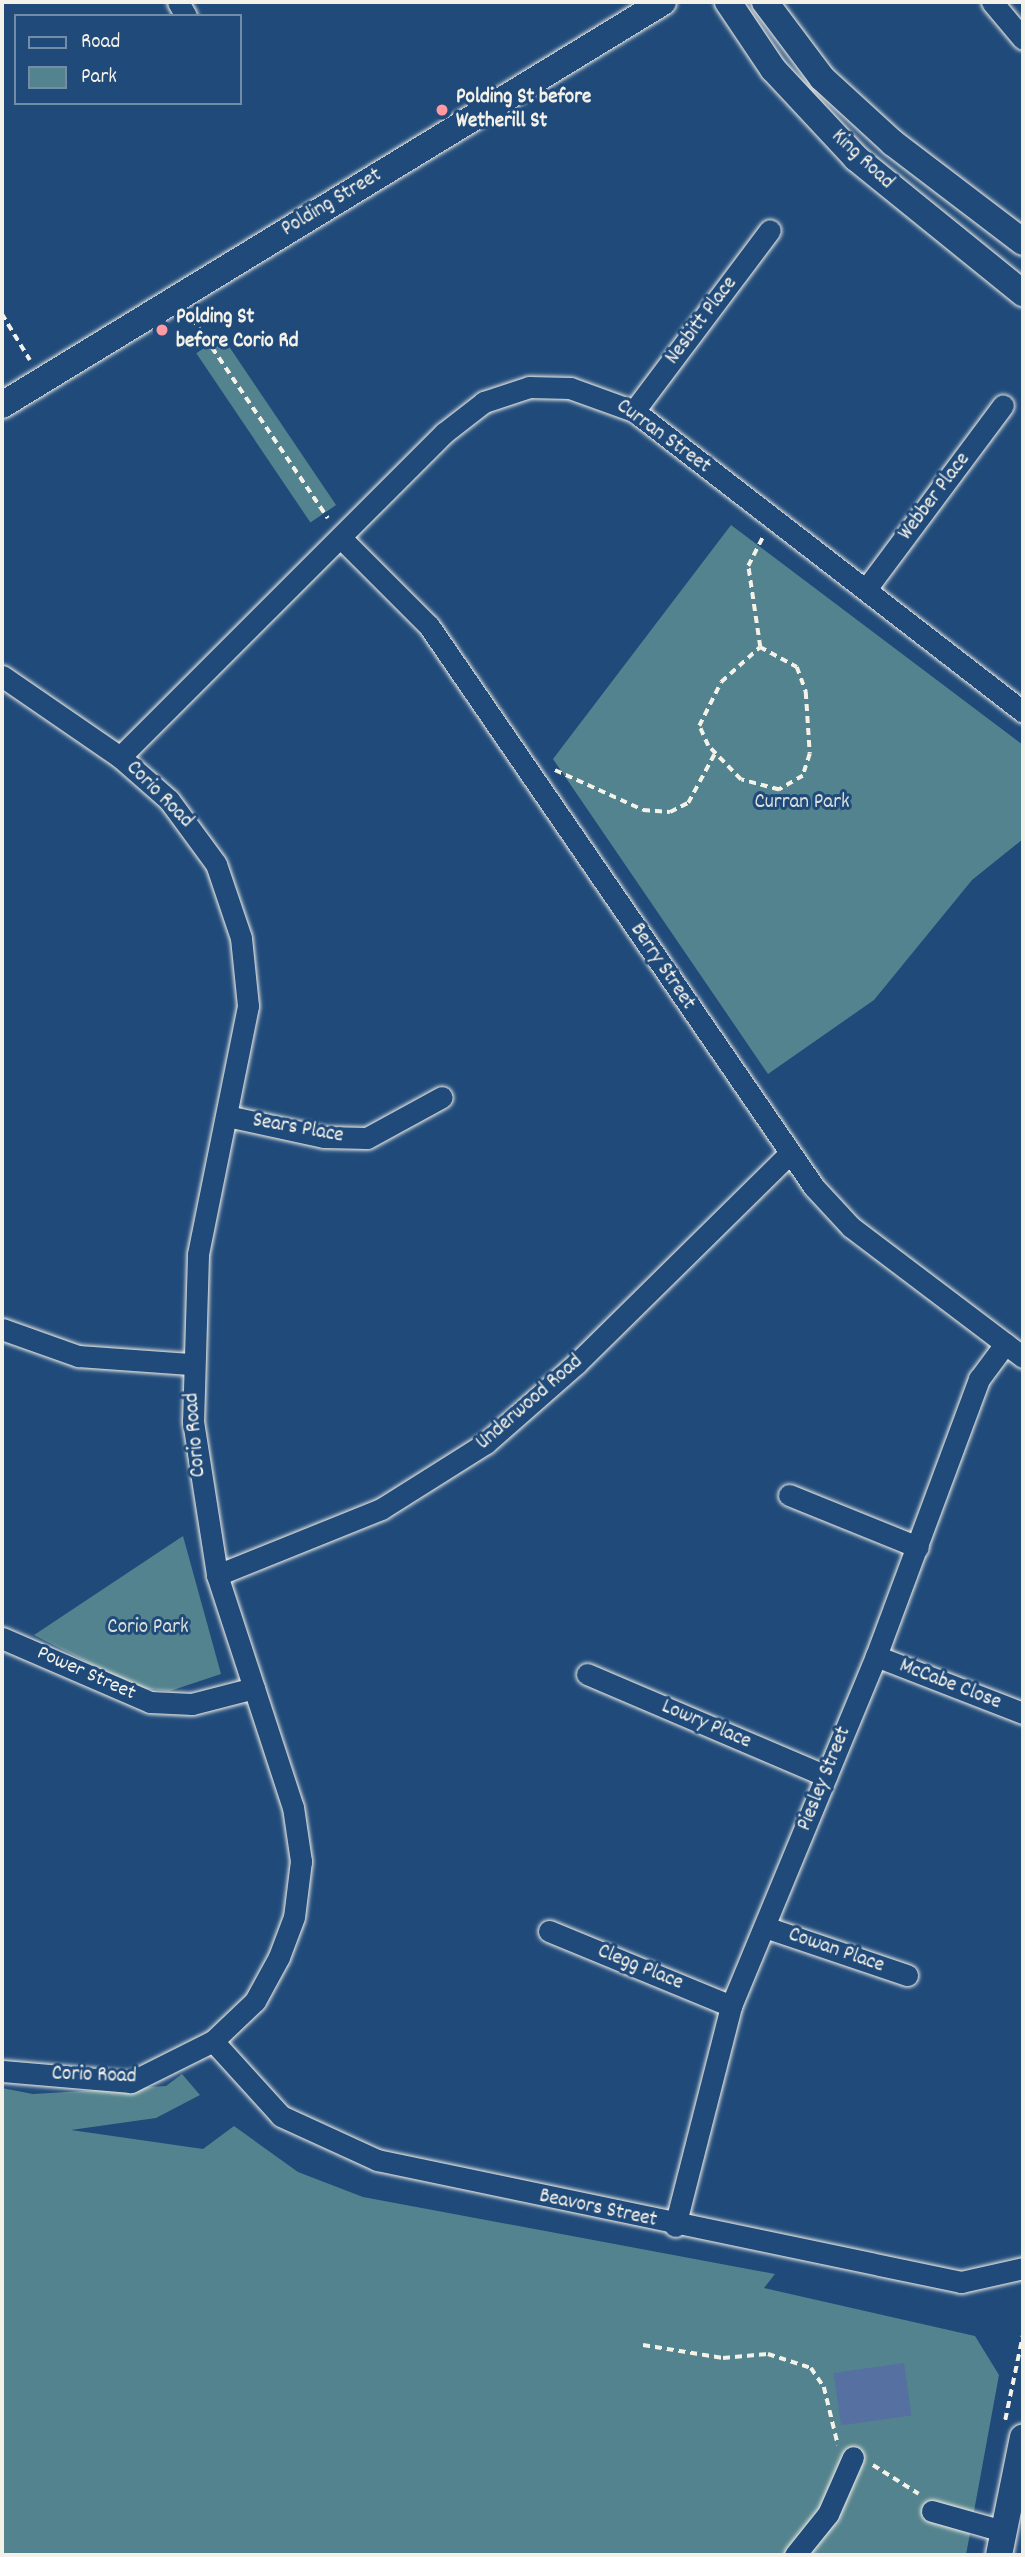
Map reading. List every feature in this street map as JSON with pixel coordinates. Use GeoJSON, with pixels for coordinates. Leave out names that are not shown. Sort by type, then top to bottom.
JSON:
{"type":"FeatureCollection","features":[{"type":"Feature","properties":{"kind":"main road","name":"Polding Street"},"geometry":{"type":"LineString","coordinates":[[2,405],[663,2]]}},
{"type":"Feature","properties":{"kind":"main road","name":"King Road"},"geometry":{"type":"LineString","coordinates":[[728,2],[773,69],[856,158],[1023,293]]}},
{"type":"Feature","properties":{"kind":"main road","name":"King Road"},"geometry":{"type":"LineString","coordinates":[[765,2],[822,78],[893,144],[1023,242]]}},
{"type":"Feature","properties":{"kind":"main road"},"geometry":{"type":"LineString","coordinates":[[1001,2543],[1023,2437]]}},
{"type":"Feature","properties":{"kind":"street"},"geometry":{"type":"LineString","coordinates":[[990,2],[1023,39]]}},
{"type":"Feature","properties":{"kind":"street","name":"Nesbitt Place"},"geometry":{"type":"LineString","coordinates":[[634,411],[770,230]]}},
{"type":"Feature","properties":{"kind":"street","name":"Curran Street"},"geometry":{"type":"LineString","coordinates":[[120,757],[444,433],[507,391],[570,388],[634,411],[1023,712]]}},
{"type":"Feature","properties":{"kind":"street","name":"Webber Place"},"geometry":{"type":"LineString","coordinates":[[866,589],[1003,405]]}},
{"type":"Feature","properties":{"kind":"street","name":"Berry Street"},"geometry":{"type":"LineString","coordinates":[[341,538],[429,626],[789,1154],[851,1227],[1023,1357]]}},
{"type":"Feature","properties":{"kind":"street","name":"Corio Road"},"geometry":{"type":"LineString","coordinates":[[2,676],[120,757],[200,836],[233,907],[248,1006],[198,1255],[190,1364],[198,1474],[217,1575],[293,1807],[299,1888],[279,1957],[255,2000],[213,2041],[131,2082],[2,2071]]}},
{"type":"Feature","properties":{"kind":"street","name":"Sears Place"},"geometry":{"type":"LineString","coordinates":[[227,1116],[324,1137],[367,1138],[442,1097]]}},
{"type":"Feature","properties":{"kind":"street","name":"Underwood Road"},"geometry":{"type":"LineString","coordinates":[[217,1575],[381,1509],[486,1443],[576,1364],[789,1154]]}},
{"type":"Feature","properties":{"kind":"street"},"geometry":{"type":"LineString","coordinates":[[2,1329],[78,1356],[190,1364]]}},
{"type":"Feature","properties":{"kind":"street","name":"Piesley Street"},"geometry":{"type":"LineString","coordinates":[[676,2226],[731,2006],[876,1656],[979,1379],[1005,1344]]}},
{"type":"Feature","properties":{"kind":"street"},"geometry":{"type":"LineString","coordinates":[[789,1495],[918,1547]]}},
{"type":"Feature","properties":{"kind":"street","name":"Power Street"},"geometry":{"type":"LineString","coordinates":[[2,1638],[150,1702],[192,1704],[254,1688]]}},
{"type":"Feature","properties":{"kind":"street","name":"McCabe Close"},"geometry":{"type":"LineString","coordinates":[[876,1656],[1023,1713]]}},
{"type":"Feature","properties":{"kind":"street","name":"Lowry Place"},"geometry":{"type":"LineString","coordinates":[[587,1674],[826,1776]]}},
{"type":"Feature","properties":{"kind":"street","name":"Cowan Place"},"geometry":{"type":"LineString","coordinates":[[765,1927],[907,1975]]}},
{"type":"Feature","properties":{"kind":"street","name":"Clegg Place"},"geometry":{"type":"LineString","coordinates":[[549,1931],[731,2006]]}},
{"type":"Feature","properties":{"kind":"street","name":"Beavors Street"},"geometry":{"type":"LineString","coordinates":[[213,2041],[261,2099],[336,2146],[377,2160],[676,2226],[961,2282],[1023,2268]]}},
{"type":"Feature","properties":{"kind":"street"},"geometry":{"type":"LineString","coordinates":[[795,2555],[828,2514],[853,2457]]}},
{"type":"Feature","properties":{"kind":"street"},"geometry":{"type":"LineString","coordinates":[[929,2503],[1001,2543]]}},
{"type":"Feature","properties":{"kind":"path"},"geometry":{"type":"LineString","coordinates":[[2,314],[26,354]]}},
{"type":"Feature","properties":{"kind":"path"},"geometry":{"type":"LineString","coordinates":[[192,318],[341,538]]}},
{"type":"Feature","properties":{"kind":"path"},"geometry":{"type":"LineString","coordinates":[[761,647],[748,566],[772,519]]}},
{"type":"Feature","properties":{"kind":"path"},"geometry":{"type":"LineString","coordinates":[[761,647],[797,667],[806,692],[810,754],[803,776],[779,790],[758,789],[715,753],[699,726],[707,701],[761,647]]}},
{"type":"Feature","properties":{"kind":"path"},"geometry":{"type":"LineString","coordinates":[[555,771],[643,810],[670,813],[688,803],[715,753]]}},
{"type":"Feature","properties":{"kind":"path"},"geometry":{"type":"LineString","coordinates":[[643,2344],[723,2358],[768,2354],[811,2368],[824,2387],[840,2451],[881,2469],[907,2491],[929,2503]]}},
{"type":"Feature","properties":{"kind":"green space"},"geometry":{"type":"Polygon","coordinates":[[[222,336],[336,505],[310,522],[196,353],[222,336]]]}},
{"type":"Feature","properties":{"kind":"green space","name":"Curran Park"},"geometry":{"type":"Polygon","coordinates":[[[731,525],[1023,745],[1023,839],[972,880],[874,1000],[768,1074],[553,759],[731,525]]]}},
{"type":"Feature","properties":{"kind":"green space","name":"Corio Park"},"geometry":{"type":"Polygon","coordinates":[[[183,1536],[221,1674],[170,1691],[138,1688],[34,1635],[183,1536]]]}},
{"type":"Feature","properties":{"kind":"green space"},"geometry":{"type":"Polygon","coordinates":[[[182,2074],[200,2095],[156,2118],[71,2130],[203,2149],[234,2126],[298,2172],[363,2197],[775,2274],[764,2288],[975,2336],[999,2375],[966,2555],[2,2555],[2,2088],[33,2094],[166,2086],[182,2074]]]}},
{"type":"Feature","properties":{"kind":"building"},"geometry":{"type":"Polygon","coordinates":[[[904,2363],[911,2415],[841,2425],[834,2373],[904,2363]]]}},
{"type":"Feature","properties":{"kind":"place","name":"Polding St before Wetherill St"},"geometry":{"type":"Point","coordinates":[442,110]}},
{"type":"Feature","properties":{"kind":"place","name":"Polding St before Corio Rd"},"geometry":{"type":"Point","coordinates":[162,330]}}]}
